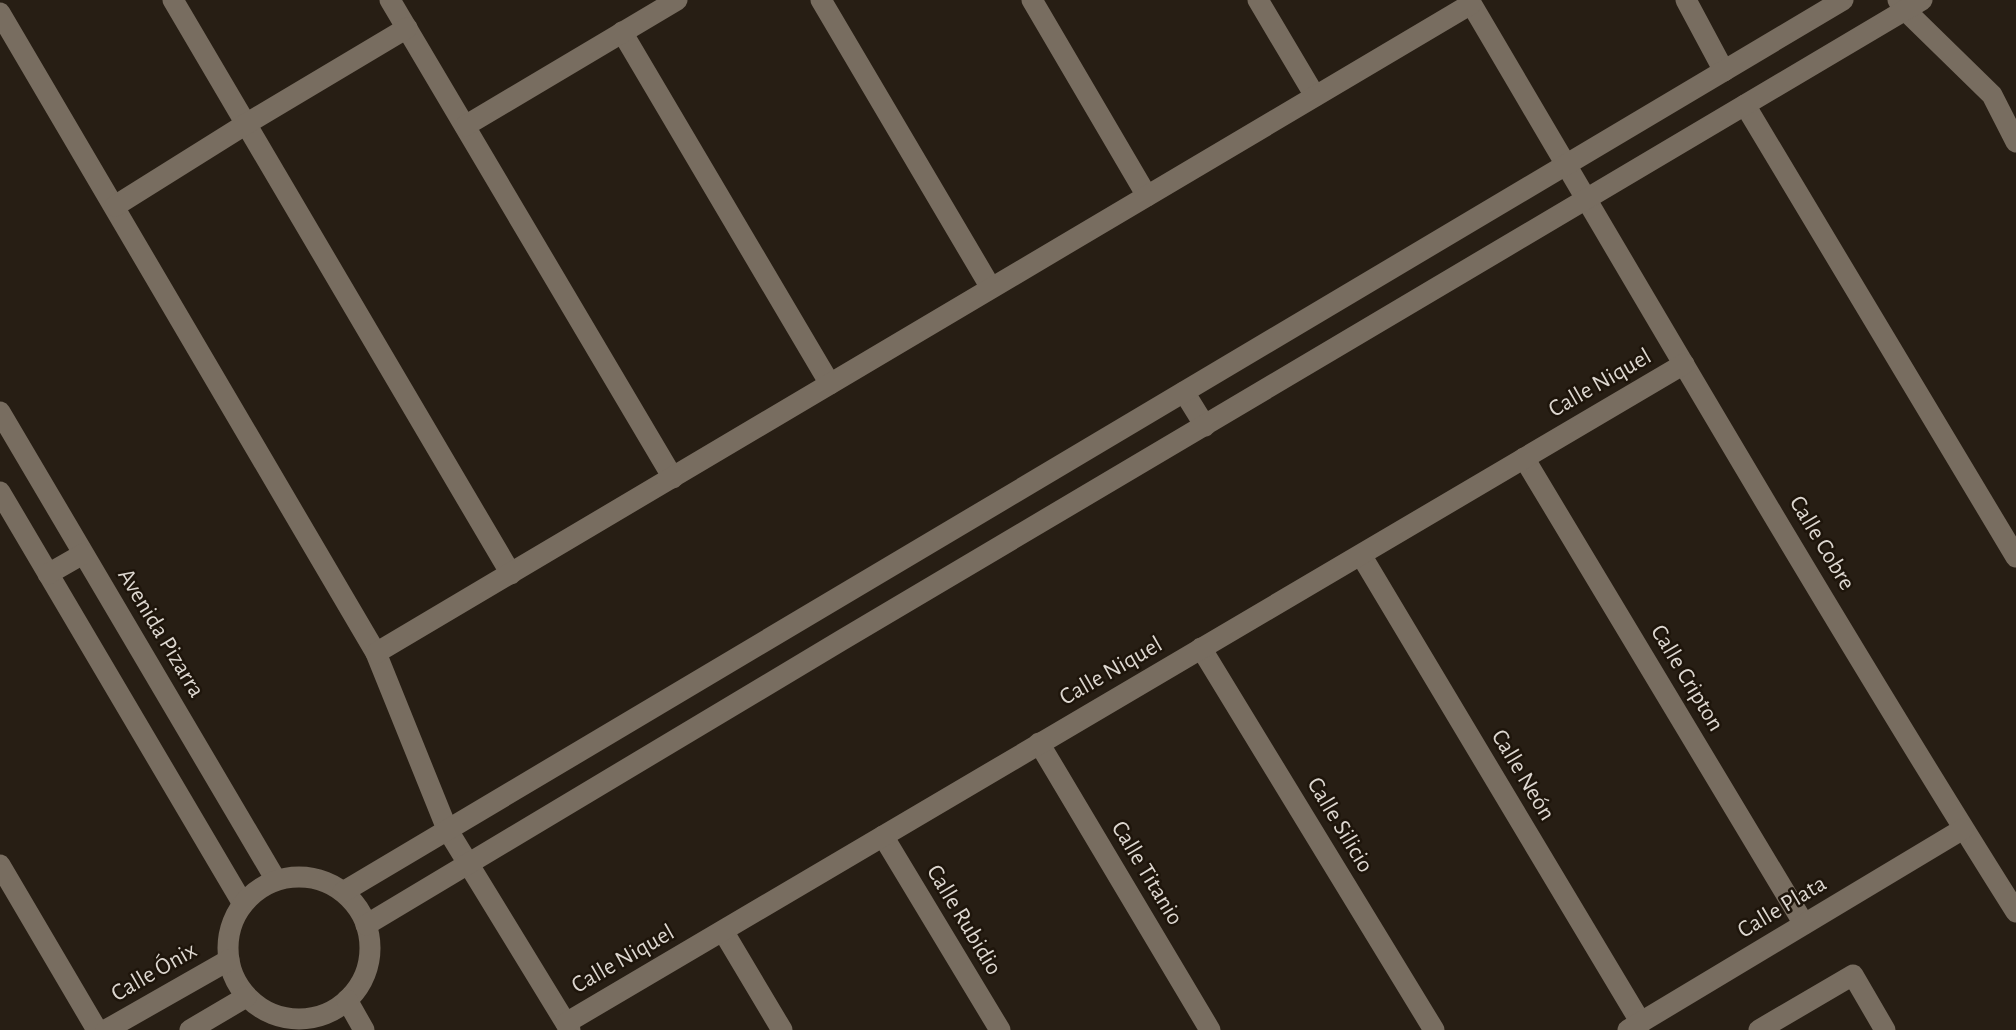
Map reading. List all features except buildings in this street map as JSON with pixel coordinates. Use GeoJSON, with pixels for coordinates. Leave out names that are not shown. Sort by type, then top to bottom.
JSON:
{"type":"FeatureCollection","features":[{"type":"Feature","properties":{"kind":"street"},"geometry":{"type":"LineString","coordinates":[[173,0],[511,574]]}},
{"type":"Feature","properties":{"kind":"street"},"geometry":{"type":"LineString","coordinates":[[390,0],[673,478]]}},
{"type":"Feature","properties":{"kind":"street"},"geometry":{"type":"LineString","coordinates":[[465,126],[677,0]]}},
{"type":"Feature","properties":{"kind":"street"},"geometry":{"type":"LineString","coordinates":[[821,0],[991,288]]}},
{"type":"Feature","properties":{"kind":"street"},"geometry":{"type":"LineString","coordinates":[[1032,0],[1147,196]]}},
{"type":"Feature","properties":{"kind":"street"},"geometry":{"type":"LineString","coordinates":[[1258,0],[1315,96]]}},
{"type":"Feature","properties":{"kind":"street"},"geometry":{"type":"LineString","coordinates":[[1686,0],[1724,71]]}},
{"type":"Feature","properties":{"kind":"street"},"geometry":{"type":"LineString","coordinates":[[343,892],[1843,0]]}},
{"type":"Feature","properties":{"kind":"street"},"geometry":{"type":"LineString","coordinates":[[376,653],[1470,2]]}},
{"type":"Feature","properties":{"kind":"street","name":"Calle Cobre"},"geometry":{"type":"LineString","coordinates":[[1470,2],[1684,365],[1963,829],[2016,912]]}},
{"type":"Feature","properties":{"kind":"street"},"geometry":{"type":"LineString","coordinates":[[366,925],[1745,106],[1908,4],[1992,95],[2016,114]]}},
{"type":"Feature","properties":{"kind":"street"},"geometry":{"type":"LineString","coordinates":[[0,13],[376,653],[447,829],[568,1027]]}},
{"type":"Feature","properties":{"kind":"street"},"geometry":{"type":"LineString","coordinates":[[114,206],[407,28]]}},
{"type":"Feature","properties":{"kind":"street"},"geometry":{"type":"LineString","coordinates":[[622,32],[830,384]]}},
{"type":"Feature","properties":{"kind":"street"},"geometry":{"type":"LineString","coordinates":[[1992,95],[2016,142]]}},
{"type":"Feature","properties":{"kind":"street"},"geometry":{"type":"LineString","coordinates":[[1745,106],[2016,557]]}},
{"type":"Feature","properties":{"kind":"street","name":"Calle Niquel"},"geometry":{"type":"LineString","coordinates":[[568,1027],[723,931],[1039,743],[1684,365]]}},
{"type":"Feature","properties":{"kind":"street"},"geometry":{"type":"LineString","coordinates":[[1184,391],[1205,426]]}},
{"type":"Feature","properties":{"kind":"street","name":"Avenida Pizarra"},"geometry":{"type":"LineString","coordinates":[[0,412],[276,880]]}},
{"type":"Feature","properties":{"kind":"street","name":"Calle Cripton"},"geometry":{"type":"LineString","coordinates":[[1524,458],[1804,924]]}},
{"type":"Feature","properties":{"kind":"street"},"geometry":{"type":"LineString","coordinates":[[0,492],[243,904]]}},
{"type":"Feature","properties":{"kind":"street"},"geometry":{"type":"LineString","coordinates":[[48,574],[83,554]]}},
{"type":"Feature","properties":{"kind":"street","name":"Calle Neón"},"geometry":{"type":"LineString","coordinates":[[1361,555],[1635,1026]]}},
{"type":"Feature","properties":{"kind":"street"},"geometry":{"type":"LineString","coordinates":[[823,606],[842,640]]}},
{"type":"Feature","properties":{"kind":"street","name":"Calle Silicio"},"geometry":{"type":"LineString","coordinates":[[1201,649],[1426,1027]]}},
{"type":"Feature","properties":{"kind":"street","name":"Calle Titanio"},"geometry":{"type":"LineString","coordinates":[[1039,743],[1210,1030]]}},
{"type":"Feature","properties":{"kind":"street","name":"Calle Plata"},"geometry":{"type":"LineString","coordinates":[[1635,1026],[1963,829]]}},
{"type":"Feature","properties":{"kind":"street","name":"Calle Rubidio"},"geometry":{"type":"LineString","coordinates":[[883,836],[1000,1030]]}},
{"type":"Feature","properties":{"kind":"street"},"geometry":{"type":"LineString","coordinates":[[2,874],[97,1030]]}},
{"type":"Feature","properties":{"kind":"street"},"geometry":{"type":"LineString","coordinates":[[297,876],[316,879],[343,892],[361,912],[366,925],[370,948],[368,967],[361,984],[347,1000],[314,1024],[281,1018],[263,1010],[237,985],[229,960],[229,932],[236,914],[261,887],[276,880],[297,876]]}},
{"type":"Feature","properties":{"kind":"street"},"geometry":{"type":"LineString","coordinates":[[723,931],[782,1030]]}},
{"type":"Feature","properties":{"kind":"street","name":"Calle Ónix"},"geometry":{"type":"LineString","coordinates":[[106,1030],[229,960]]}},
{"type":"Feature","properties":{"kind":"street"},"geometry":{"type":"LineString","coordinates":[[1759,1030],[1853,975],[1885,1030]]}},
{"type":"Feature","properties":{"kind":"street"},"geometry":{"type":"LineString","coordinates":[[190,1030],[246,996]]}},
{"type":"Feature","properties":{"kind":"street"},"geometry":{"type":"LineString","coordinates":[[347,1000],[364,1030]]}}]}
